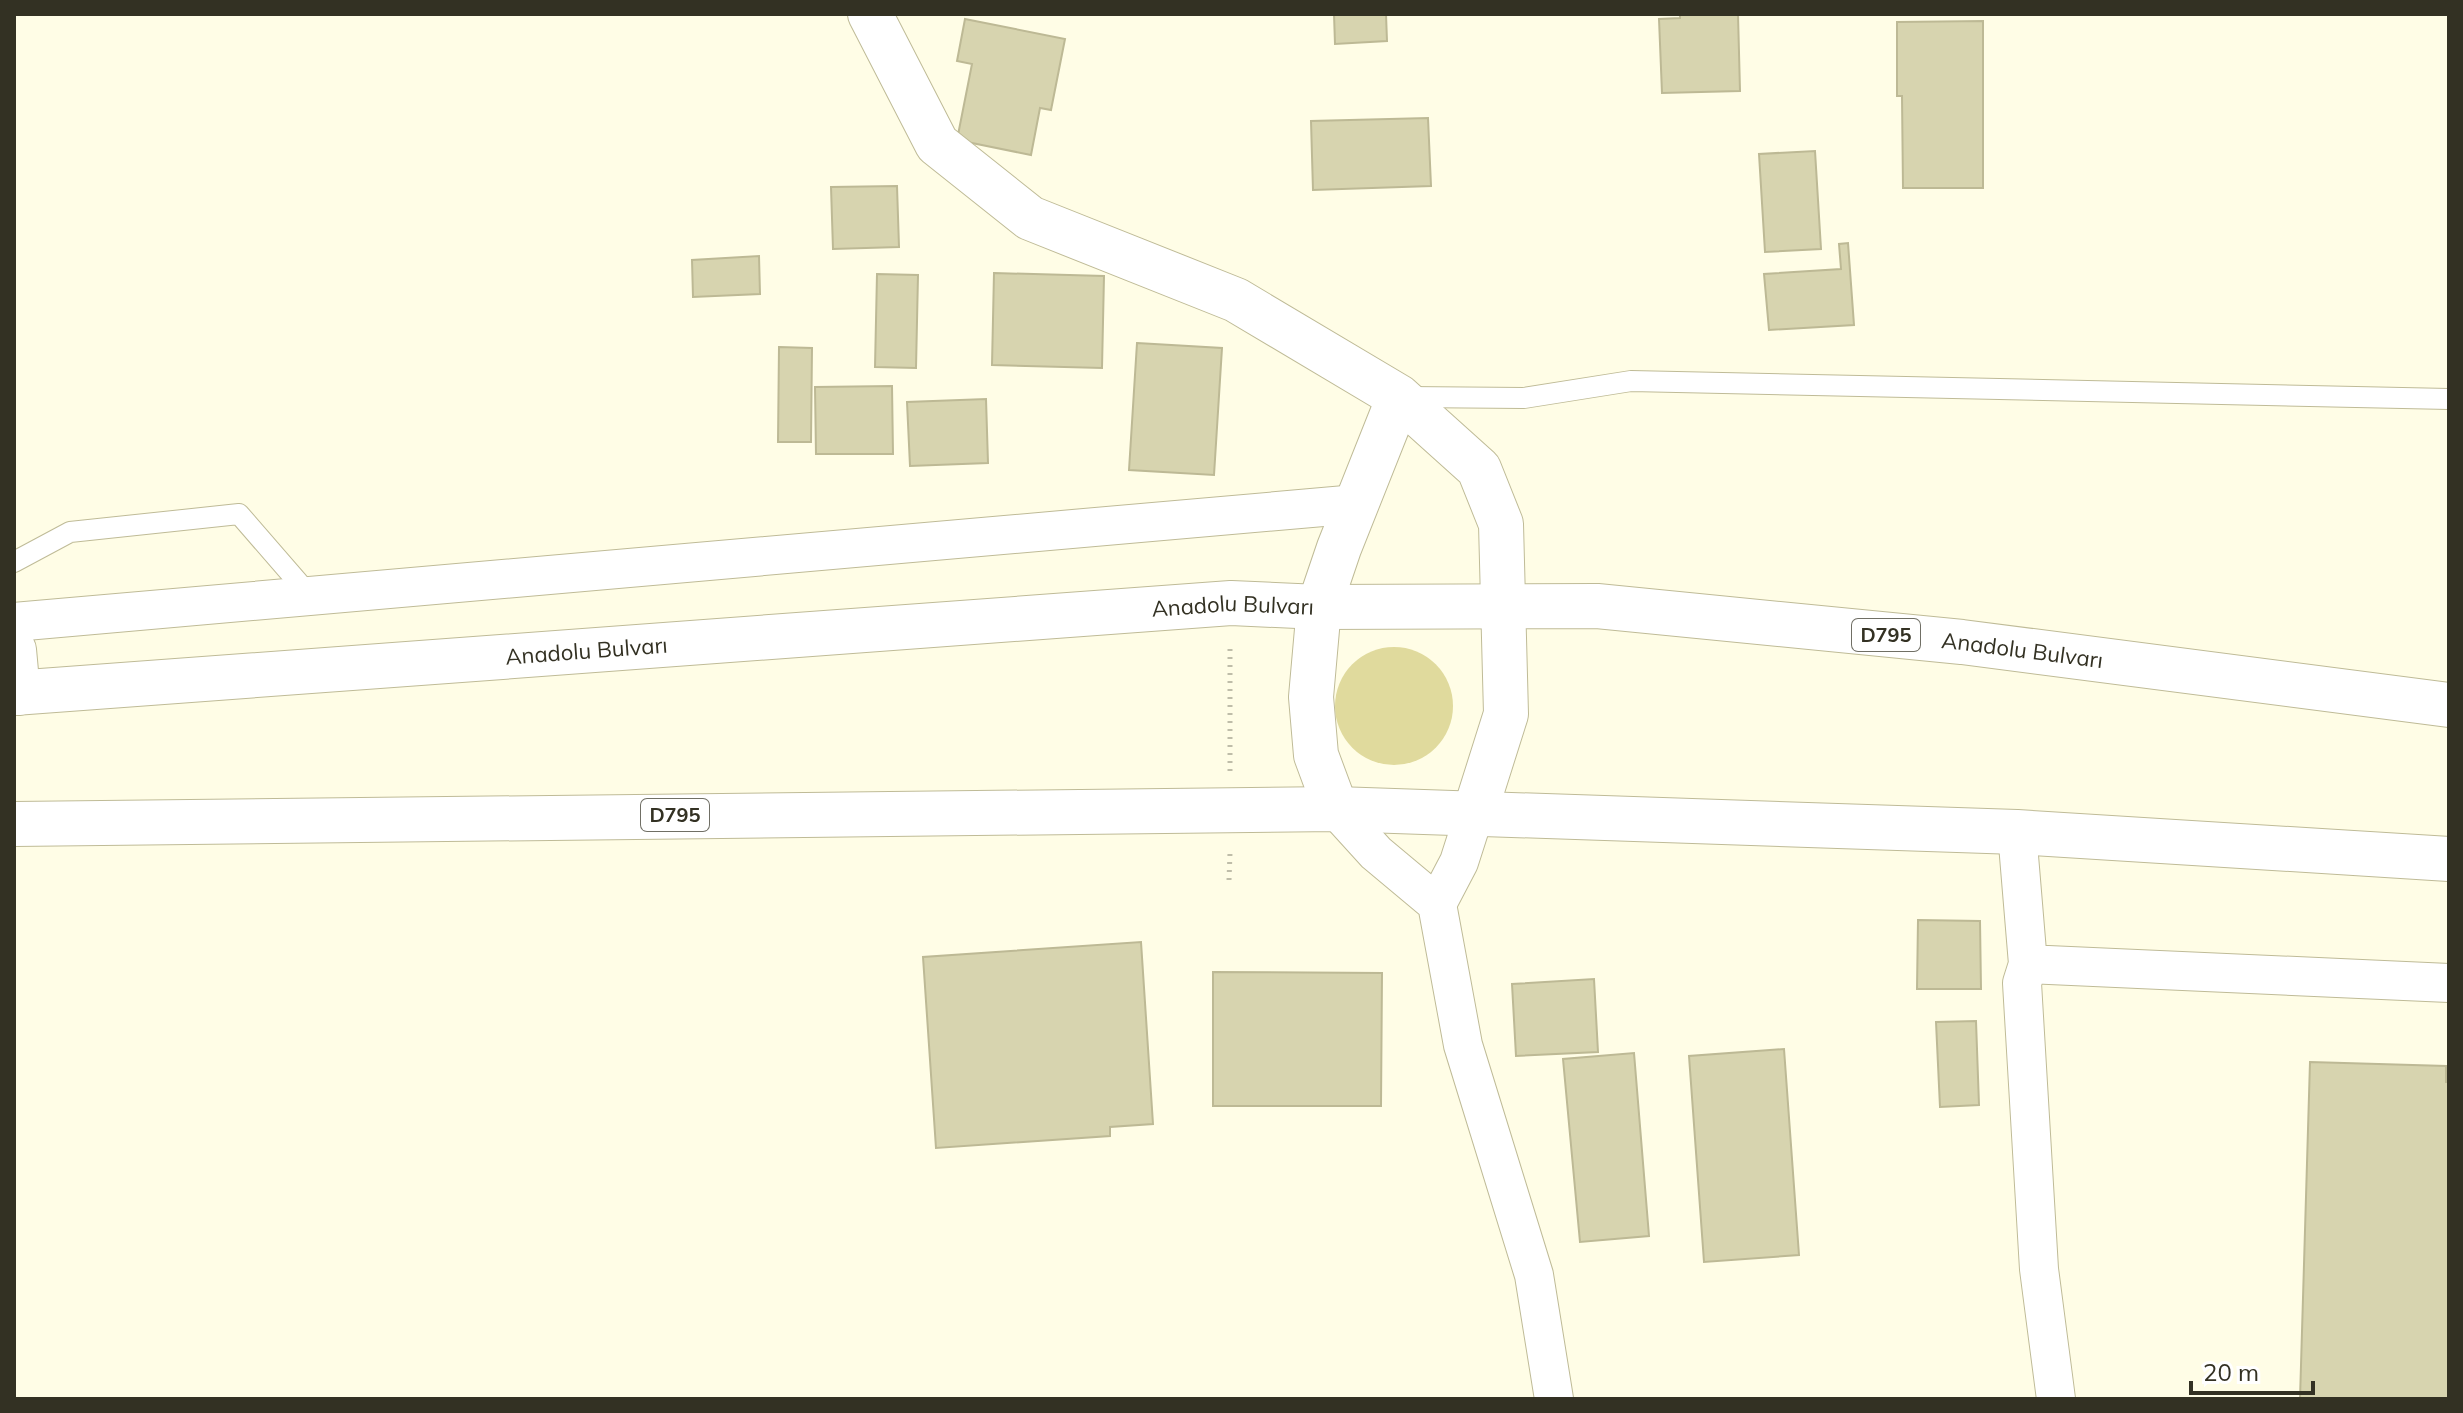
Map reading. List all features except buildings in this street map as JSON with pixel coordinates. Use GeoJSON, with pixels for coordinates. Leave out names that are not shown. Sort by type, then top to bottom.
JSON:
{"type":"FeatureCollection","features":[{"type":"Feature","properties":{"kind":"main road"},"geometry":{"type":"LineString","coordinates":[[870,14],[937,144],[1030,218],[1236,300],[1399,397],[1479,469],[1501,524],[1506,714],[1475,812]]}},
{"type":"Feature","properties":{"kind":"main road"},"geometry":{"type":"LineString","coordinates":[[1336,809],[1316,755],[1313,726],[1311,697],[1319,607],[1399,397]]}},
{"type":"Feature","properties":{"kind":"main road","name":"Anadolu Bulvarı"},"geometry":{"type":"LineString","coordinates":[[16,693],[1231,603],[1319,607],[1597,606],[1962,642],[2449,705]]}},
{"type":"Feature","properties":{"kind":"main road"},"geometry":{"type":"LineString","coordinates":[[14,650],[16,693]]}},
{"type":"Feature","properties":{"kind":"main road","name":"D795"},"geometry":{"type":"LineString","coordinates":[[14,824],[1336,809],[2017,832],[2449,859]]}},
{"type":"Feature","properties":{"kind":"street"},"geometry":{"type":"LineString","coordinates":[[14,622],[1357,504]]}},
{"type":"Feature","properties":{"kind":"street"},"geometry":{"type":"LineString","coordinates":[[1336,809],[1376,853],[1437,904]]}},
{"type":"Feature","properties":{"kind":"street"},"geometry":{"type":"LineString","coordinates":[[1475,812],[1459,862],[1437,904],[1463,1045],[1534,1275],[1554,1399]]}},
{"type":"Feature","properties":{"kind":"street"},"geometry":{"type":"LineString","coordinates":[[2017,832],[2028,964],[2022,983],[2039,1269],[2056,1399]]}},
{"type":"Feature","properties":{"kind":"street"},"geometry":{"type":"LineString","coordinates":[[2028,964],[2449,983]]}},
{"type":"Feature","properties":{"kind":"lane"},"geometry":{"type":"LineString","coordinates":[[1399,397],[1524,398],[1631,381],[2449,399]]}},
{"type":"Feature","properties":{"kind":"lane"},"geometry":{"type":"LineString","coordinates":[[14,562],[70,532],[239,514],[311,597]]}},
{"type":"Feature","properties":{"kind":"path"},"geometry":{"type":"LineString","coordinates":[[1229,880],[1231,603]]}},
{"type":"Feature","properties":{"kind":"shaded area"},"geometry":{"type":"Polygon","coordinates":[[[1394,647],[1417,651],[1436,664],[1449,683],[1453,706],[1449,729],[1436,748],[1417,761],[1394,765],[1371,761],[1352,748],[1339,729],[1335,706],[1339,683],[1352,664],[1371,651],[1394,647]]]}}]}
